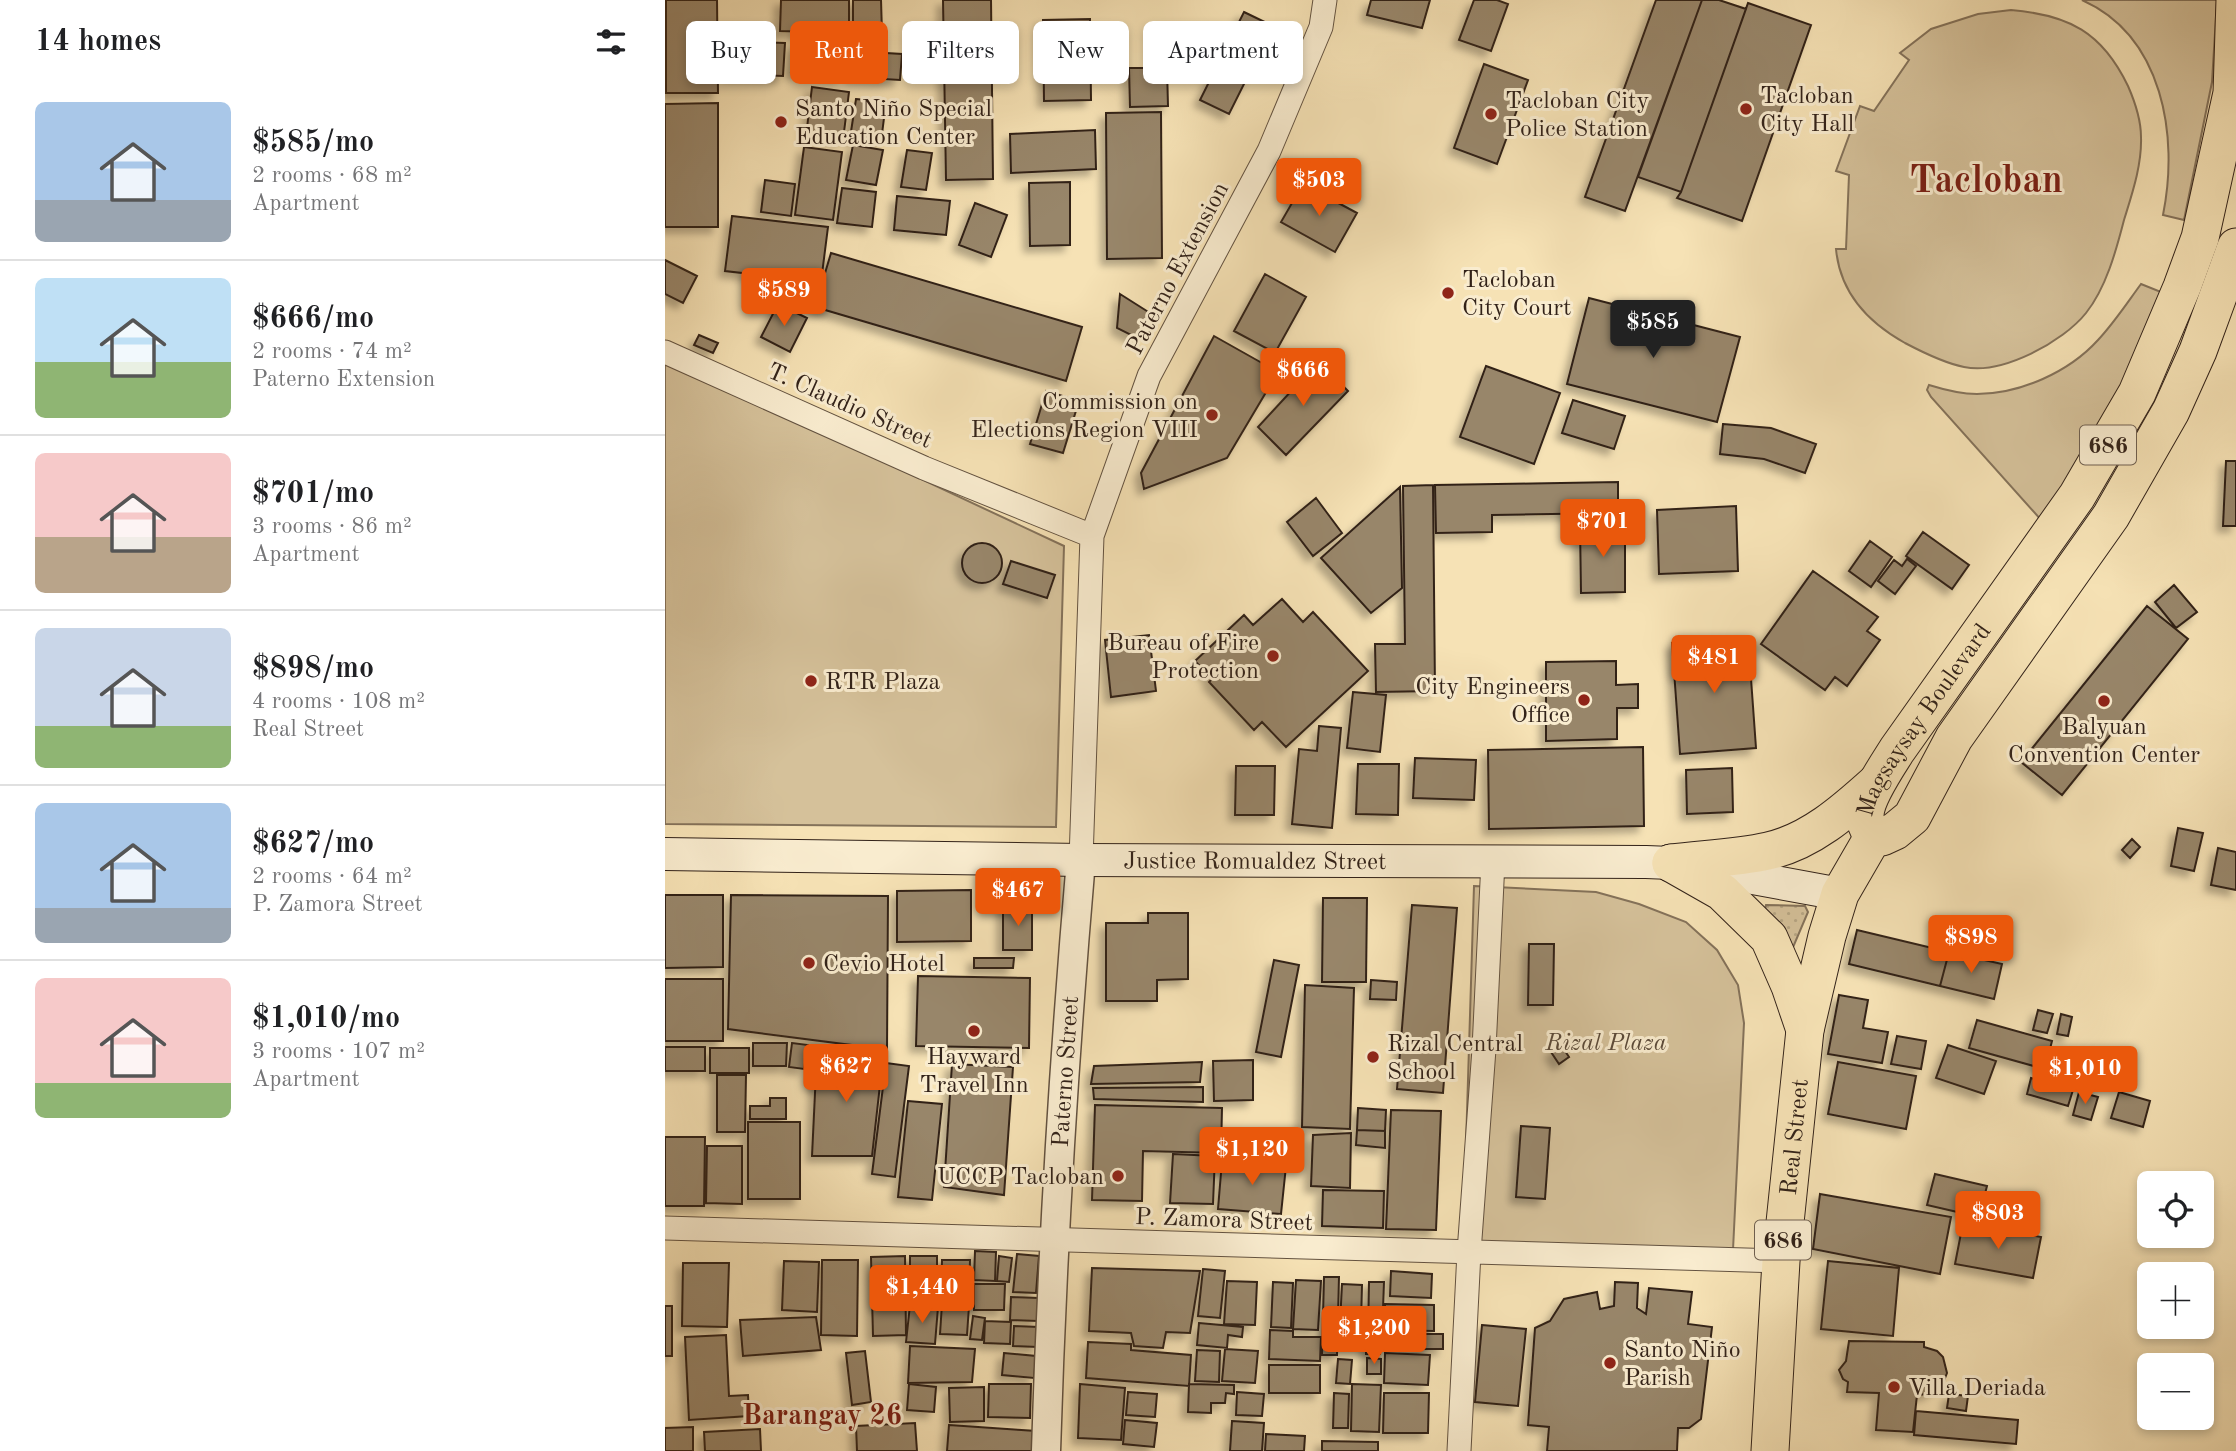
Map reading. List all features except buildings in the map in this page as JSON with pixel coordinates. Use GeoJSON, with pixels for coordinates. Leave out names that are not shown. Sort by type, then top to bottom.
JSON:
{"type":"FeatureCollection","features":[{"type":"Feature","properties":{"kind":"main road","name":"Magsaysay Boulevard"},"geometry":{"type":"LineString","coordinates":[[2235,0],[2232,93],[2200,238],[2137,393],[2077,496],[1896,750],[1865,813],[1867,826],[1873,837],[1882,837],[1895,831],[1912,817],[1954,738],[2111,516],[2171,411],[2219,296],[2236,247]]}},
{"type":"Feature","properties":{"kind":"main road"},"geometry":{"type":"LineString","coordinates":[[2200,238],[2236,247]]}},
{"type":"Feature","properties":{"kind":"main road"},"geometry":{"type":"LineString","coordinates":[[2182,287],[2219,296]]}},
{"type":"Feature","properties":{"kind":"main road"},"geometry":{"type":"LineString","coordinates":[[2137,393],[2171,411]]}},
{"type":"Feature","properties":{"kind":"main road"},"geometry":{"type":"LineString","coordinates":[[1964,656],[1996,678]]}},
{"type":"Feature","properties":{"kind":"main road"},"geometry":{"type":"LineString","coordinates":[[1671,863],[1769,851],[1798,840],[1842,814],[1879,780]]}},
{"type":"Feature","properties":{"kind":"main road","name":"Real Street"},"geometry":{"type":"LineString","coordinates":[[1770,1451],[1781,1261],[1805,1030],[1827,936],[1840,894],[1873,837]]}},
{"type":"Feature","properties":{"kind":"main road","name":"Justice Romualdez Street"},"geometry":{"type":"LineString","coordinates":[[665,854],[1081,860],[1671,863],[1840,894]]}},
{"type":"Feature","properties":{"kind":"main road"},"geometry":{"type":"LineString","coordinates":[[1671,863],[1722,892],[1769,938],[1805,1030]]}},
{"type":"Feature","properties":{"kind":"street","name":"Paterno Extension"},"geometry":{"type":"LineString","coordinates":[[1081,860],[1092,536],[1149,376],[1269,151],[1321,27],[1325,0]]}},
{"type":"Feature","properties":{"kind":"street","name":"T. Claudio Street"},"geometry":{"type":"LineString","coordinates":[[665,352],[924,468],[1092,536]]}},
{"type":"Feature","properties":{"kind":"street","name":"Paterno Street"},"geometry":{"type":"LineString","coordinates":[[1046,1451],[1065,1051],[1081,860]]}},
{"type":"Feature","properties":{"kind":"street"},"geometry":{"type":"LineString","coordinates":[[1459,1451],[1493,861]]}},
{"type":"Feature","properties":{"kind":"street","name":"P. Zamora Street"},"geometry":{"type":"LineString","coordinates":[[665,1228],[1781,1261]]}},
{"type":"Feature","properties":{"kind":"green space"},"geometry":{"type":"Polygon","coordinates":[[[2082,0],[2217,0],[2212,82],[2184,220],[2163,215],[2167,185],[2166,122],[2159,91],[2147,63],[2131,38],[2109,16],[2082,0]]]}},
{"type":"Feature","properties":{"kind":"green space"},"geometry":{"type":"Polygon","coordinates":[[[2011,10],[2032,12],[2067,22],[2095,40],[2107,52],[2118,67],[2135,105],[2141,131],[2140,158],[2109,269],[2086,313],[2063,335],[2031,354],[1996,366],[1964,367],[1934,357],[1892,335],[1868,316],[1850,293],[1843,279],[1836,249],[1846,249],[1849,175],[1836,171],[1860,106],[1874,111],[1909,60],[1900,53],[1931,29],[1978,14],[2011,10]]]}},
{"type":"Feature","properties":{"kind":"green space"},"geometry":{"type":"Polygon","coordinates":[[[2141,284],[2166,294],[2124,390],[2042,521],[1931,397],[1927,390],[1929,385],[1977,394],[2010,390],[2043,379],[2086,352],[2109,327],[2141,284]]]}},
{"type":"Feature","properties":{"kind":"green space"},"geometry":{"type":"Polygon","coordinates":[[[665,359],[1064,546],[1056,827],[665,824],[665,359]]]}},
{"type":"Feature","properties":{"kind":"green space","name":"Rizal Plaza"},"geometry":{"type":"Polygon","coordinates":[[[1474,886],[1596,892],[1639,904],[1686,922],[1717,950],[1738,985],[1744,1023],[1733,1250],[1463,1241],[1474,886]]]}},
{"type":"Feature","properties":{"kind":"green space"},"geometry":{"type":"Polygon","coordinates":[[[1766,905],[1805,906],[1808,912],[1791,952],[1764,913],[1766,905]]]}},
{"type":"Feature","properties":{"kind":"place","name":"Tacloban City Hall"},"geometry":{"type":"Point","coordinates":[1746,109]}},
{"type":"Feature","properties":{"kind":"place","name":"Tacloban City Police Station"},"geometry":{"type":"Point","coordinates":[1491,114]}},
{"type":"Feature","properties":{"kind":"place","name":"Santo Niño Special Education Center"},"geometry":{"type":"Point","coordinates":[781,122]}},
{"type":"Feature","properties":{"kind":"place","name":"Tacloban City Court"},"geometry":{"type":"Point","coordinates":[1448,293]}},
{"type":"Feature","properties":{"kind":"place","name":"Commission on Elections Region VIII"},"geometry":{"type":"Point","coordinates":[1212,415]}},
{"type":"Feature","properties":{"kind":"place","name":"Bureau of Fire Protection"},"geometry":{"type":"Point","coordinates":[1273,656]}},
{"type":"Feature","properties":{"kind":"place","name":"RTR Plaza"},"geometry":{"type":"Point","coordinates":[811,681]}},
{"type":"Feature","properties":{"kind":"place","name":"City Engineers Office"},"geometry":{"type":"Point","coordinates":[1584,700]}},
{"type":"Feature","properties":{"kind":"place","name":"Balyuan Convention Center"},"geometry":{"type":"Point","coordinates":[2104,701]}},
{"type":"Feature","properties":{"kind":"place","name":"Cevio Hotel"},"geometry":{"type":"Point","coordinates":[809,963]}},
{"type":"Feature","properties":{"kind":"place","name":"Hayward Travel Inn"},"geometry":{"type":"Point","coordinates":[974,1031]}},
{"type":"Feature","properties":{"kind":"place","name":"Rizal Central School"},"geometry":{"type":"Point","coordinates":[1373,1057]}},
{"type":"Feature","properties":{"kind":"place","name":"UCCP Tacloban"},"geometry":{"type":"Point","coordinates":[1118,1176]}},
{"type":"Feature","properties":{"kind":"place","name":"Santo Niño Parish"},"geometry":{"type":"Point","coordinates":[1610,1363]}},
{"type":"Feature","properties":{"kind":"place","name":"Villa Deriada"},"geometry":{"type":"Point","coordinates":[1894,1387]}},
{"type":"Feature","properties":{"kind":"district","name":"Tacloban"},"geometry":{"type":"Point","coordinates":[1986,179]}},
{"type":"Feature","properties":{"kind":"district","name":"Barangay 26"},"geometry":{"type":"Point","coordinates":[822,1414]}}]}
